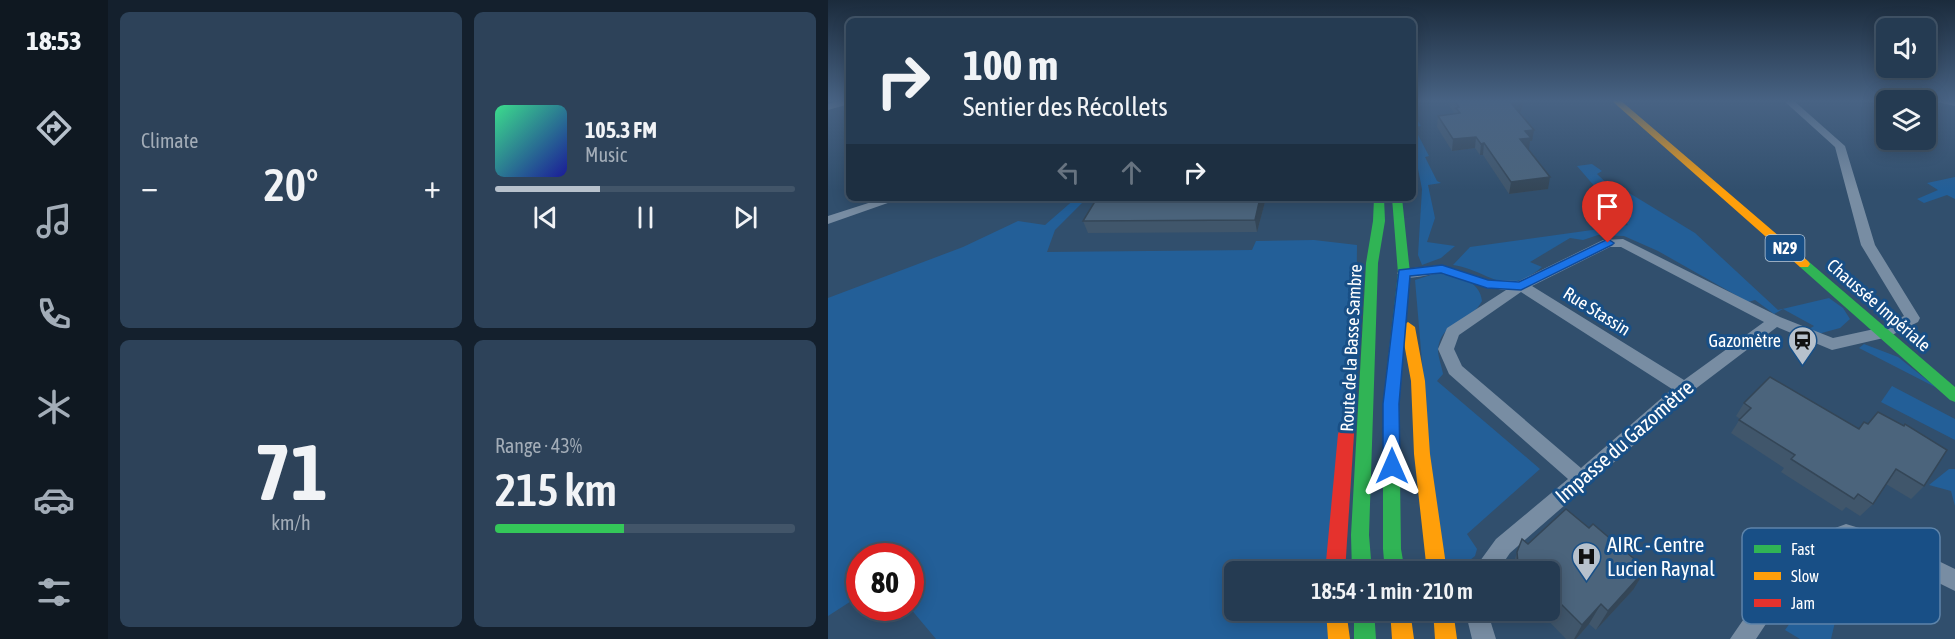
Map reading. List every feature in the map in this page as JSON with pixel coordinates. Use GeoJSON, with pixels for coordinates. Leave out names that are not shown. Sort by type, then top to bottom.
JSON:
{"type":"FeatureCollection","features":[{"type":"Feature","properties":{"kind":"main road","name":"Chaussée Impériale"},"geometry":{"type":"LineString","coordinates":[[1651,130],[1889,330],[1955,377]]}},
{"type":"Feature","properties":{"kind":"main road","name":"Chaussée Impériale"},"geometry":{"type":"LineString","coordinates":[[1662,130],[1889,330],[1955,396]]}},
{"type":"Feature","properties":{"kind":"main road","name":"Route de la Basse Sambre"},"geometry":{"type":"LineString","coordinates":[[1361,561],[1360,535],[1372,263],[1379,220],[1379,201]]}},
{"type":"Feature","properties":{"kind":"main road"},"geometry":{"type":"LineString","coordinates":[[1394,561],[1391,404],[1404,273],[1397,201]]}},
{"type":"Feature","properties":{"kind":"main road"},"geometry":{"type":"LineString","coordinates":[[1398,228],[1408,219],[1411,201]]}},
{"type":"Feature","properties":{"kind":"main road"},"geometry":{"type":"LineString","coordinates":[[1365,209],[1372,263]]}},
{"type":"Feature","properties":{"kind":"main road"},"geometry":{"type":"LineString","coordinates":[[1401,291],[1418,381],[1422,454],[1436,561]]}},
{"type":"Feature","properties":{"kind":"main road"},"geometry":{"type":"LineString","coordinates":[[1353,375],[1371,303]]}},
{"type":"Feature","properties":{"kind":"main road"},"geometry":{"type":"LineString","coordinates":[[1336,561],[1347,420]]}},
{"type":"Feature","properties":{"kind":"main road"},"geometry":{"type":"LineString","coordinates":[[1337,621],[1339,639]]}},
{"type":"Feature","properties":{"kind":"main road"},"geometry":{"type":"LineString","coordinates":[[1364,621],[1365,639]]}},
{"type":"Feature","properties":{"kind":"main road"},"geometry":{"type":"LineString","coordinates":[[1401,621],[1403,639]]}},
{"type":"Feature","properties":{"kind":"main road"},"geometry":{"type":"LineString","coordinates":[[1444,621],[1446,639]]}},
{"type":"Feature","properties":{"kind":"street"},"geometry":{"type":"LineString","coordinates":[[1580,478],[1455,370],[1446,349],[1452,332],[1521,286],[1608,243],[1623,243],[1775,321],[1832,344],[1889,330],[1913,318],[1868,245],[1840,146],[1821,130]]}},
{"type":"Feature","properties":{"kind":"street"},"geometry":{"type":"LineString","coordinates":[[828,220],[887,201]]}},
{"type":"Feature","properties":{"kind":"street"},"geometry":{"type":"LineString","coordinates":[[1404,273],[1442,269],[1487,284],[1521,286]]}},
{"type":"Feature","properties":{"kind":"street","name":"Rue Stassin"},"geometry":{"type":"LineString","coordinates":[[1521,286],[1684,388]]}},
{"type":"Feature","properties":{"kind":"street","name":"Impasse du Gazomètre"},"geometry":{"type":"LineString","coordinates":[[1492,561],[1503,546],[1580,478],[1638,431],[1684,388],[1775,321]]}},
{"type":"Feature","properties":{"kind":"street"},"geometry":{"type":"LineString","coordinates":[[1940,573],[1955,580]]}},
{"type":"Feature","properties":{"kind":"street"},"geometry":{"type":"LineString","coordinates":[[1479,621],[1484,639]]}},
{"type":"Feature","properties":{"kind":"street"},"geometry":{"type":"LineString","coordinates":[[1742,639],[1752,624]]}},
{"type":"Feature","properties":{"kind":"shaded area"},"geometry":{"type":"Polygon","coordinates":[[[1416,131],[1429,156],[1425,157],[1437,181],[1441,183],[1428,185],[1435,218],[1427,242],[1455,246],[1441,258],[1422,265],[1418,255],[1422,189],[1416,158],[1416,131]]]}},
{"type":"Feature","properties":{"kind":"shaded area"},"geometry":{"type":"Polygon","coordinates":[[[1592,164],[1602,171],[1597,174],[1616,192],[1626,191],[1695,233],[1778,310],[1829,298],[1843,308],[1850,319],[1840,328],[1818,334],[1809,329],[1814,326],[1783,309],[1774,314],[1755,300],[1748,302],[1658,251],[1624,236],[1598,235],[1583,240],[1570,238],[1530,262],[1542,267],[1517,281],[1498,280],[1453,265],[1470,247],[1628,225],[1577,166],[1592,164]]]}},
{"type":"Feature","properties":{"kind":"shaded area"},"geometry":{"type":"Polygon","coordinates":[[[1955,177],[1955,199],[1947,195],[1924,203],[1917,199],[1938,190],[1927,183],[1955,177]]]}},
{"type":"Feature","properties":{"kind":"shaded area"},"geometry":{"type":"Polygon","coordinates":[[[1073,201],[1084,201],[1055,230],[1047,252],[1252,250],[1256,241],[1314,240],[1357,245],[1356,339],[1336,483],[1332,561],[1224,561],[1224,621],[1330,621],[1331,639],[936,639],[921,621],[924,621],[924,543],[846,543],[846,604],[828,616],[828,298],[963,247],[1018,221],[1045,225],[1073,201]]]}},
{"type":"Feature","properties":{"kind":"shaded area"},"geometry":{"type":"Polygon","coordinates":[[[1434,274],[1457,276],[1471,283],[1480,293],[1482,301],[1477,308],[1444,333],[1440,340],[1438,353],[1443,374],[1437,381],[1540,469],[1467,534],[1477,549],[1475,556],[1469,561],[1439,561],[1415,280],[1434,274]]]}},
{"type":"Feature","properties":{"kind":"shaded area"},"geometry":{"type":"Polygon","coordinates":[[[1864,344],[1898,357],[1937,388],[1859,348],[1864,344]]]}},
{"type":"Feature","properties":{"kind":"shaded area"},"geometry":{"type":"Polygon","coordinates":[[[1892,386],[1955,419],[1955,440],[1881,402],[1892,386]]]}},
{"type":"Feature","properties":{"kind":"shaded area"},"geometry":{"type":"Polygon","coordinates":[[[1949,469],[1955,469],[1955,506],[1951,491],[1929,485],[1949,469]]]}},
{"type":"Feature","properties":{"kind":"shaded area"},"geometry":{"type":"Polygon","coordinates":[[[1789,624],[1835,624],[1831,639],[1800,639],[1785,630],[1789,624]]]}},
{"type":"Feature","properties":{"kind":"building"},"geometry":{"type":"Polygon","coordinates":[[[1447,130],[1534,130],[1525,131],[1531,138],[1520,139],[1550,177],[1511,182],[1484,143],[1481,144],[1476,137],[1453,139],[1447,130]]]}},
{"type":"Feature","properties":{"kind":"building"},"geometry":{"type":"Polygon","coordinates":[[[1095,201],[1259,201],[1255,220],[1083,221],[1095,201]]]}},
{"type":"Feature","properties":{"kind":"building"},"geometry":{"type":"Polygon","coordinates":[[[1770,377],[1859,429],[1864,422],[1868,424],[1878,412],[1904,426],[1905,424],[1947,450],[1924,486],[1896,469],[1873,504],[1858,494],[1854,499],[1791,459],[1795,455],[1739,420],[1751,408],[1744,403],[1770,377]]]}},
{"type":"Feature","properties":{"kind":"building"},"geometry":{"type":"Polygon","coordinates":[[[1566,509],[1589,528],[1593,524],[1646,569],[1608,611],[1601,604],[1582,625],[1560,603],[1560,561],[1518,561],[1517,552],[1522,539],[1528,544],[1566,509]]]}},
{"type":"Feature","properties":{"kind":"traffic: fast"},"geometry":{"type":"LineString","coordinates":[[1361,561],[1360,535],[1372,263],[1379,221],[1379,201]]}},
{"type":"Feature","properties":{"kind":"traffic: fast"},"geometry":{"type":"LineString","coordinates":[[1394,561],[1391,404],[1404,273],[1397,201]]}},
{"type":"Feature","properties":{"kind":"traffic: fast"},"geometry":{"type":"LineString","coordinates":[[1804,264],[1955,396]]}},
{"type":"Feature","properties":{"kind":"traffic: fast"},"geometry":{"type":"LineString","coordinates":[[1364,621],[1365,639]]}},
{"type":"Feature","properties":{"kind":"traffic: slow"},"geometry":{"type":"LineString","coordinates":[[1649,130],[1804,264]]}},
{"type":"Feature","properties":{"kind":"traffic: slow"},"geometry":{"type":"LineString","coordinates":[[1408,327],[1418,381],[1422,454],[1436,561]]}},
{"type":"Feature","properties":{"kind":"traffic: slow"},"geometry":{"type":"LineString","coordinates":[[1337,621],[1339,639]]}},
{"type":"Feature","properties":{"kind":"traffic: slow"},"geometry":{"type":"LineString","coordinates":[[1401,621],[1403,639]]}},
{"type":"Feature","properties":{"kind":"traffic: slow"},"geometry":{"type":"LineString","coordinates":[[1444,621],[1446,639]]}},
{"type":"Feature","properties":{"kind":"traffic: jam"},"geometry":{"type":"LineString","coordinates":[[1336,561],[1346,434]]}},
{"type":"Feature","properties":{"kind":"place","name":"Gazomètre"},"geometry":{"type":"Point","coordinates":[1802,366]}},
{"type":"Feature","properties":{"kind":"place","name":"AIRC - Centre Lucien Raynal"},"geometry":{"type":"Point","coordinates":[1586,582]}},
{"type":"Feature","properties":{"kind":"route"},"geometry":{"type":"LineString","coordinates":[[1392,466],[1391,404],[1404,273],[1442,269],[1487,284],[1521,286],[1608,243]]}}]}
